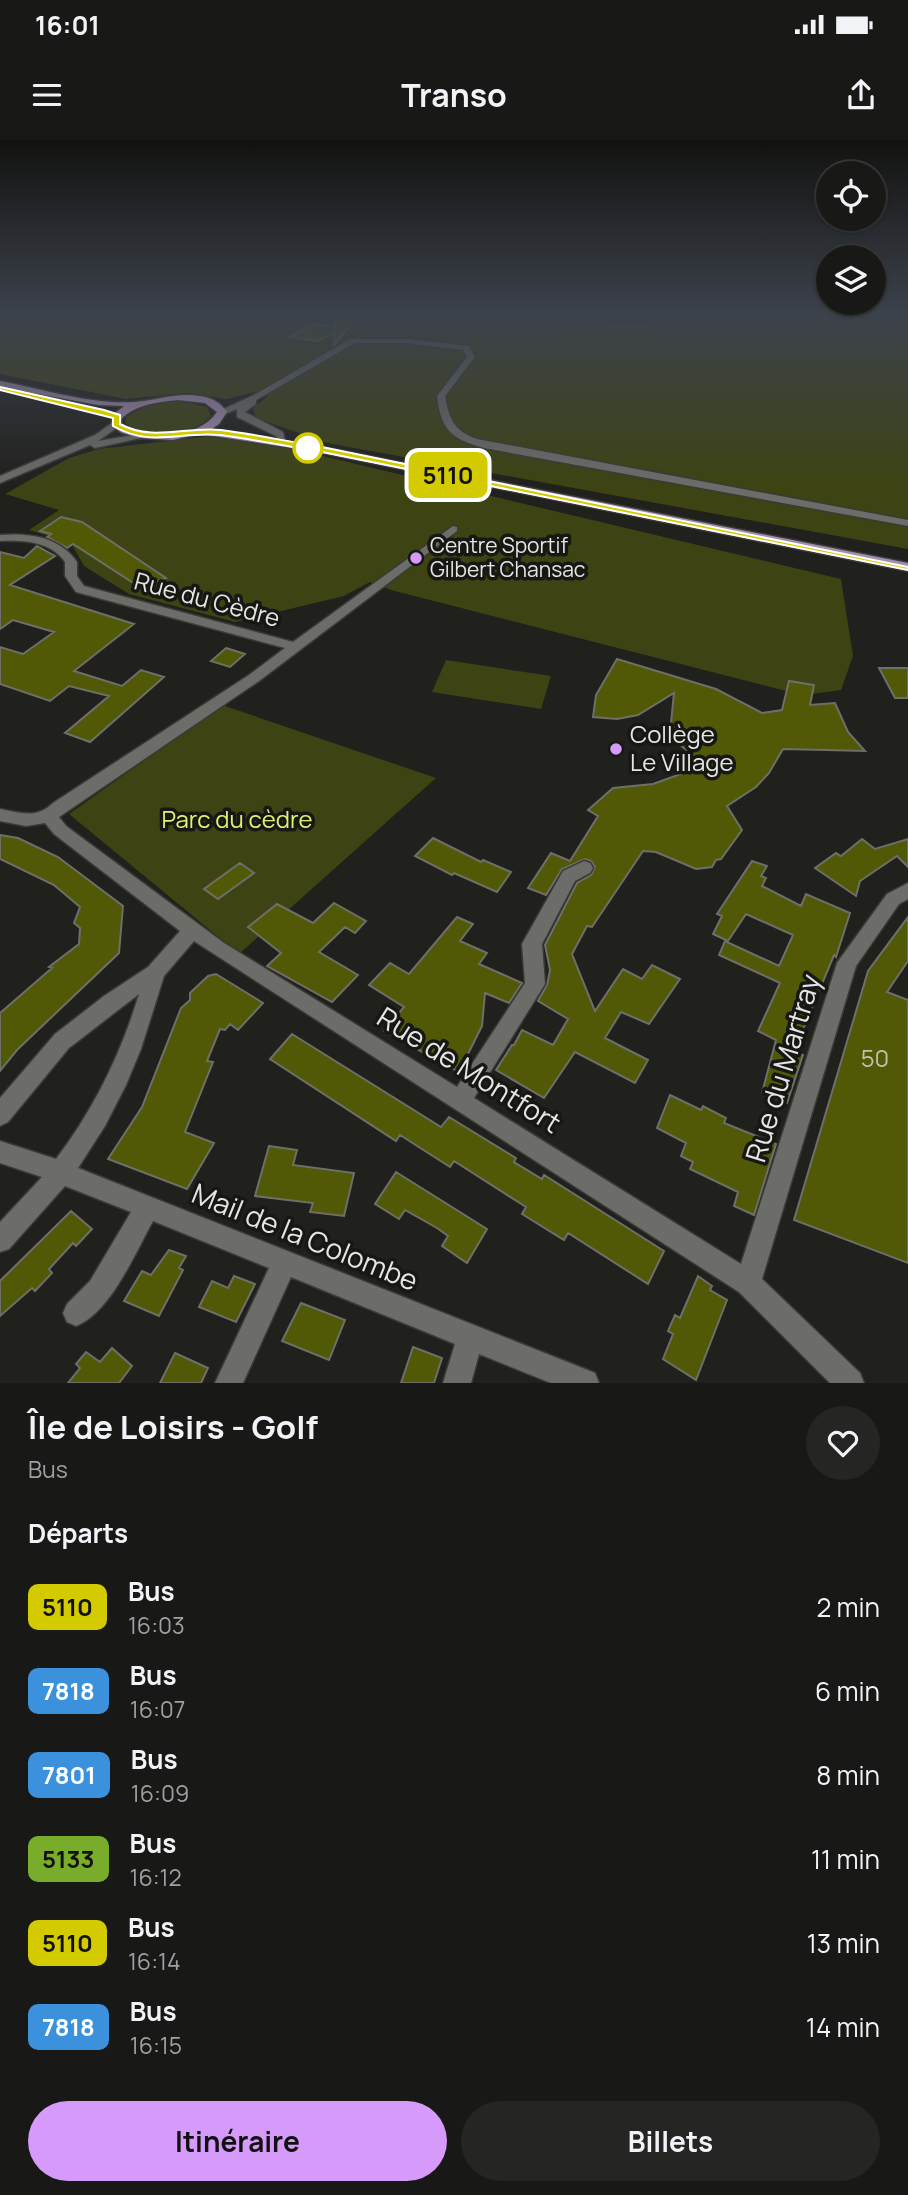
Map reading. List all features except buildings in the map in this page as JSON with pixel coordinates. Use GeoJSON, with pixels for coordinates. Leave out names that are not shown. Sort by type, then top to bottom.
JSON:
{"type":"FeatureCollection","features":[{"type":"Feature","properties":{"kind":"main road"},"geometry":{"type":"LineString","coordinates":[[0,386],[98,402],[137,404],[177,397],[208,401],[221,415],[282,439],[317,449]]}},
{"type":"Feature","properties":{"kind":"main road"},"geometry":{"type":"LineString","coordinates":[[0,386],[116,421],[123,430],[145,436]]}},
{"type":"Feature","properties":{"kind":"main road"},"geometry":{"type":"LineString","coordinates":[[0,480],[99,437],[137,404]]}},
{"type":"Feature","properties":{"kind":"main road"},"geometry":{"type":"LineString","coordinates":[[197,431],[221,415]]}},
{"type":"Feature","properties":{"kind":"main road"},"geometry":{"type":"LineString","coordinates":[[47,458],[110,441],[197,431],[317,449],[908,567]]}},
{"type":"Feature","properties":{"kind":"street"},"geometry":{"type":"LineString","coordinates":[[208,401],[253,394],[292,371]]}},
{"type":"Feature","properties":{"kind":"street"},"geometry":{"type":"LineString","coordinates":[[221,415],[301,371]]}},
{"type":"Feature","properties":{"kind":"street"},"geometry":{"type":"LineString","coordinates":[[460,371],[441,396],[445,423],[466,439],[484,445],[908,523]]}},
{"type":"Feature","properties":{"kind":"street"},"geometry":{"type":"LineString","coordinates":[[257,397],[240,411],[240,415],[280,434],[282,439]]}},
{"type":"Feature","properties":{"kind":"street"},"geometry":{"type":"LineString","coordinates":[[295,647],[453,528]]}},
{"type":"Feature","properties":{"kind":"street","name":"Rue du Cèdre"},"geometry":{"type":"LineString","coordinates":[[3,538],[23,538],[61,550],[71,562],[71,576],[80,589],[295,647]]}},
{"type":"Feature","properties":{"kind":"street","name":"Rue du Cèdre"},"geometry":{"type":"LineString","coordinates":[[49,817],[59,807],[254,678],[295,647]]}},
{"type":"Feature","properties":{"kind":"street"},"geometry":{"type":"LineString","coordinates":[[0,815],[26,820],[49,817]]}},
{"type":"Feature","properties":{"kind":"street","name":"Rue de Montfort"},"geometry":{"type":"LineString","coordinates":[[49,817],[60,830],[192,930],[748,1283],[850,1383]]}},
{"type":"Feature","properties":{"kind":"street"},"geometry":{"type":"LineString","coordinates":[[461,1100],[534,984],[532,944],[569,876],[584,868]]}},
{"type":"Feature","properties":{"kind":"street","name":"Rue du Martray"},"geometry":{"type":"LineString","coordinates":[[748,1283],[847,963],[893,898],[908,890]]}},
{"type":"Feature","properties":{"kind":"street"},"geometry":{"type":"LineString","coordinates":[[0,1115],[62,1041],[111,1002],[155,973],[192,930]]}},
{"type":"Feature","properties":{"kind":"street"},"geometry":{"type":"LineString","coordinates":[[0,1240],[63,1173],[118,1084],[144,1020],[155,973]]}},
{"type":"Feature","properties":{"kind":"street","name":"Mail de la Colombe"},"geometry":{"type":"LineString","coordinates":[[0,1152],[63,1173],[585,1383]]}},
{"type":"Feature","properties":{"kind":"street"},"geometry":{"type":"LineString","coordinates":[[76,1313],[99,1290],[147,1208]]}},
{"type":"Feature","properties":{"kind":"street"},"geometry":{"type":"LineString","coordinates":[[229,1383],[285,1263]]}},
{"type":"Feature","properties":{"kind":"street"},"geometry":{"type":"LineString","coordinates":[[457,1383],[470,1337]]}},
{"type":"Feature","properties":{"kind":"green space"},"geometry":{"type":"Polygon","coordinates":[[[0,371],[908,371],[908,549],[327,443],[256,418],[253,408],[268,396],[254,392],[227,399],[186,393],[126,399],[0,374],[0,371]]]}},
{"type":"Feature","properties":{"kind":"green space"},"geometry":{"type":"Polygon","coordinates":[[[181,401],[207,407],[211,416],[193,428],[169,434],[144,432],[125,423],[126,417],[147,405],[181,401]]]}},
{"type":"Feature","properties":{"kind":"green space","name":"Centre Sportif Gilbert Chansac"},"geometry":{"type":"Polygon","coordinates":[[[210,436],[293,449],[841,579],[853,656],[841,690],[804,695],[786,691],[391,590],[370,582],[344,596],[235,622],[129,594],[84,566],[71,543],[29,530],[59,510],[5,494],[69,458],[99,449],[210,436]]]}},
{"type":"Feature","properties":{"kind":"green space"},"geometry":{"type":"Polygon","coordinates":[[[446,660],[551,676],[541,709],[432,692],[446,660]]]}},
{"type":"Feature","properties":{"kind":"green space","name":"Parc du cèdre"},"geometry":{"type":"Polygon","coordinates":[[[222,705],[436,778],[239,954],[69,814],[222,705]]]}},
{"type":"Feature","properties":{"kind":"bus line","name":"5110"},"geometry":{"type":"LineString","coordinates":[[0,389],[102,411],[117,417],[116,425],[132,434],[162,437],[197,431],[317,449],[908,567]]}},
{"type":"Feature","properties":{"kind":"place","name":"Centre Sportif Gilbert Chansac"},"geometry":{"type":"Point","coordinates":[416,558]}},
{"type":"Feature","properties":{"kind":"place","name":"Collège Le Village"},"geometry":{"type":"Point","coordinates":[616,749]}}]}
